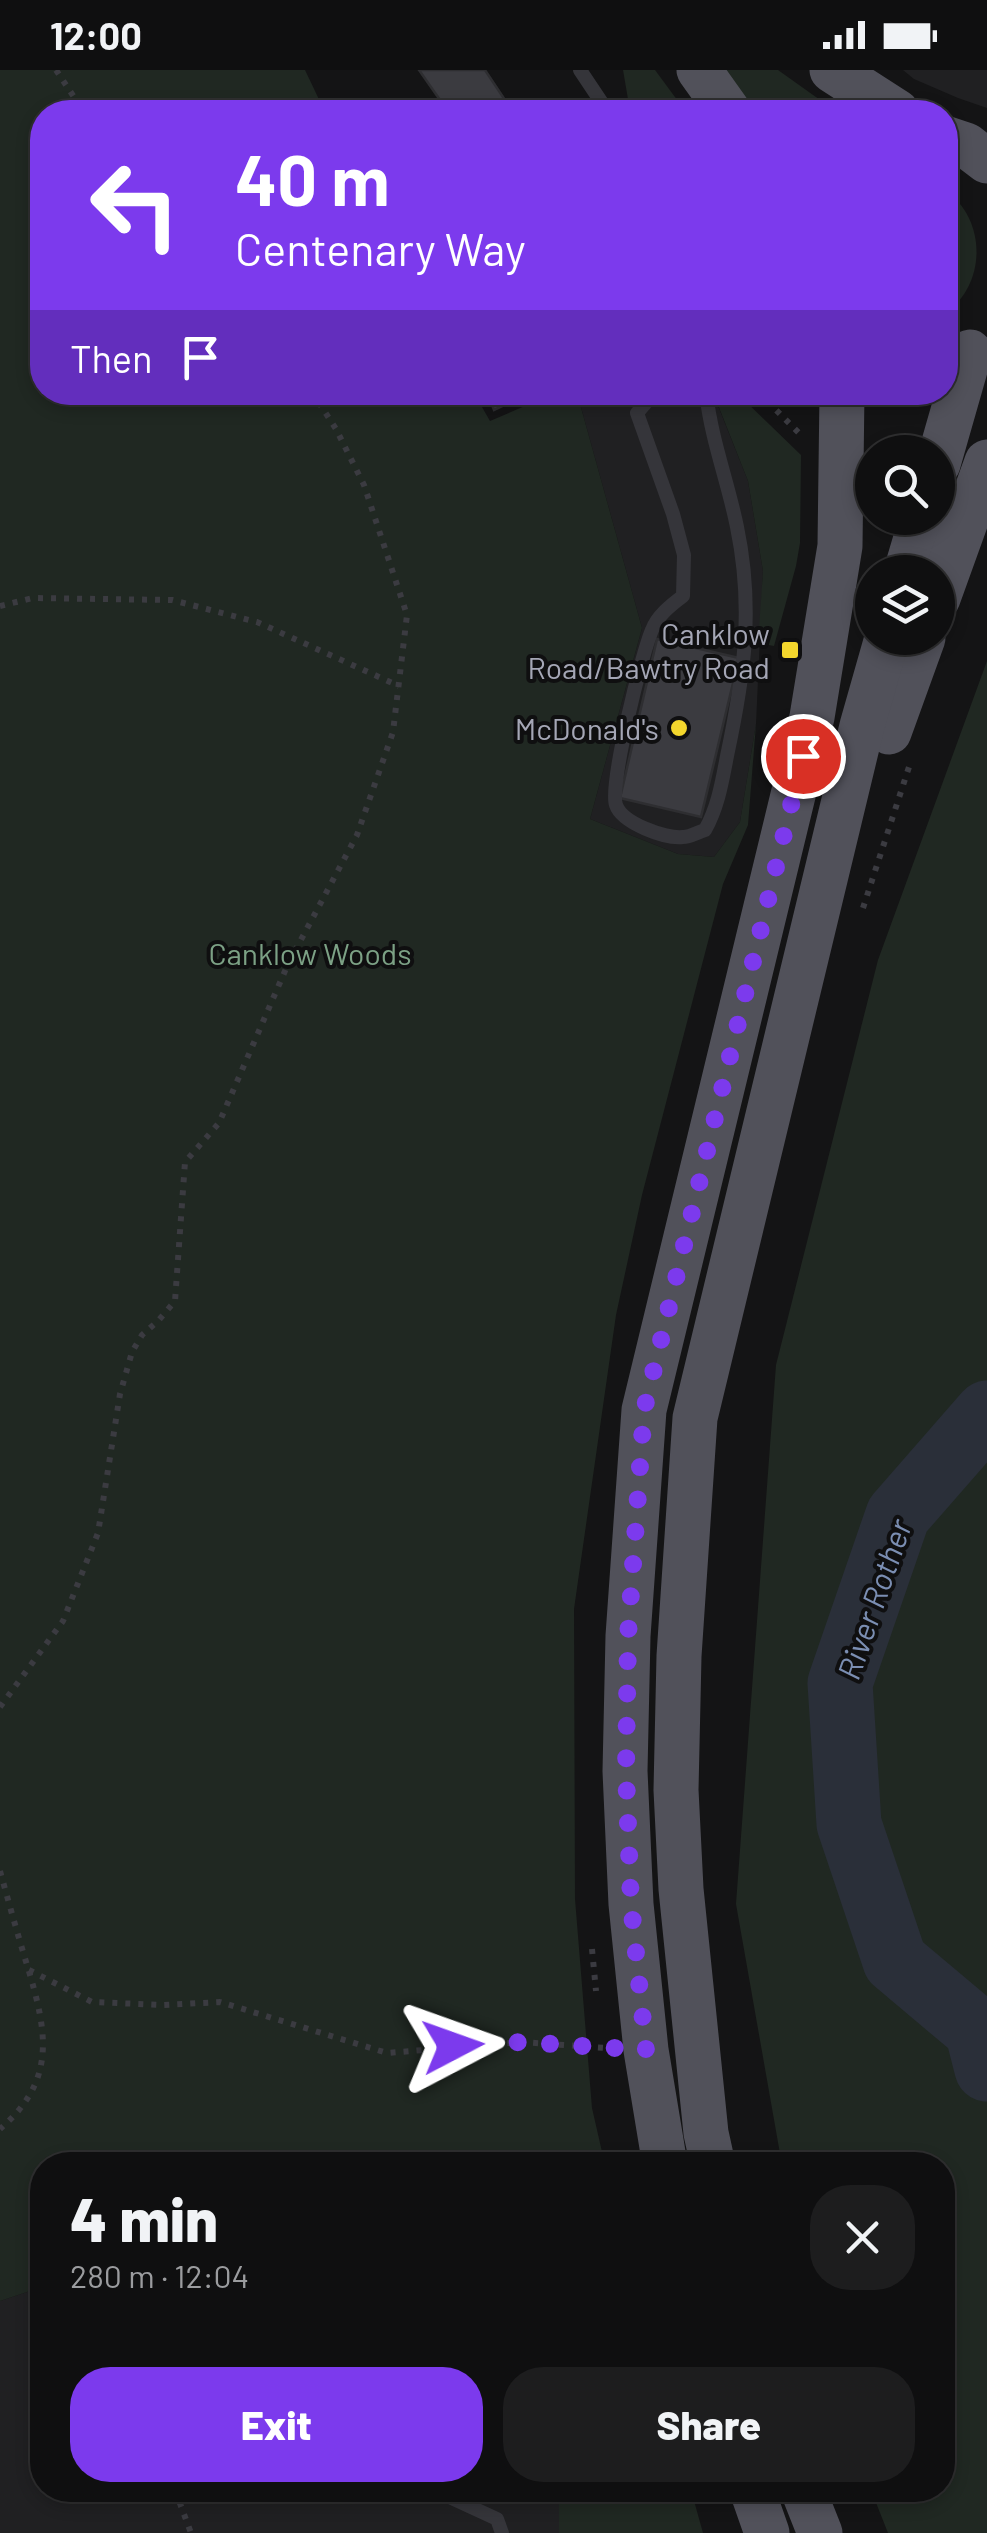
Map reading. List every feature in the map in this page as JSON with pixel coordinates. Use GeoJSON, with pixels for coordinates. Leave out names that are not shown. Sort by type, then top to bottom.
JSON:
{"type":"FeatureCollection","features":[{"type":"Feature","properties":{"kind":"main road"},"geometry":{"type":"LineString","coordinates":[[699,70],[720,100]]}},
{"type":"Feature","properties":{"kind":"main road"},"geometry":{"type":"LineString","coordinates":[[832,70],[878,100]]}},
{"type":"Feature","properties":{"kind":"main road"},"geometry":{"type":"LineString","coordinates":[[958,142],[987,160]]}},
{"type":"Feature","properties":{"kind":"main road"},"geometry":{"type":"LineString","coordinates":[[958,385],[967,350]]}},
{"type":"Feature","properties":{"kind":"main road"},"geometry":{"type":"LineString","coordinates":[[663,2152],[646,2050],[631,1904],[626,1771],[628,1636],[644,1410],[812,718],[840,546],[842,405]]}},
{"type":"Feature","properties":{"kind":"main road"},"geometry":{"type":"LineString","coordinates":[[945,435],[953,405]]}},
{"type":"Feature","properties":{"kind":"main road"},"geometry":{"type":"LineString","coordinates":[[953,555],[987,462]]}},
{"type":"Feature","properties":{"kind":"main road"},"geometry":{"type":"LineString","coordinates":[[710,2152],[681,1889],[676,1790],[679,1656],[695,1418],[882,655]]}},
{"type":"Feature","properties":{"kind":"main road"},"geometry":{"type":"LineString","coordinates":[[803,969],[917,655]]}},
{"type":"Feature","properties":{"kind":"main road"},"geometry":{"type":"LineString","coordinates":[[756,2502],[767,2533]]}},
{"type":"Feature","properties":{"kind":"main road"},"geometry":{"type":"LineString","coordinates":[[808,2502],[820,2533]]}},
{"type":"Feature","properties":{"kind":"lane"},"geometry":{"type":"LineString","coordinates":[[580,70],[591,77],[602,100]]}},
{"type":"Feature","properties":{"kind":"lane"},"geometry":{"type":"LineString","coordinates":[[644,405],[638,412],[674,514],[684,555],[683,596],[652,627],[614,789],[616,805],[624,816],[664,835],[684,837],[705,830],[715,812],[737,712],[747,636],[748,598],[737,526],[716,452],[708,405]]}},
{"type":"Feature","properties":{"kind":"lane"},"geometry":{"type":"LineString","coordinates":[[460,2502],[497,2519],[502,2533]]}},
{"type":"Feature","properties":{"kind":"path"},"geometry":{"type":"LineString","coordinates":[[56,70],[76,100]]}},
{"type":"Feature","properties":{"kind":"path"},"geometry":{"type":"LineString","coordinates":[[0,1707],[63,1621],[98,1534],[120,1394],[132,1352],[142,1335],[175,1300],[185,1162],[219,1123],[288,964],[357,835],[394,732],[407,615],[364,486],[321,405]]}},
{"type":"Feature","properties":{"kind":"path"},"geometry":{"type":"LineString","coordinates":[[771,405],[806,440]]}},
{"type":"Feature","properties":{"kind":"path"},"geometry":{"type":"LineString","coordinates":[[0,606],[33,598],[172,600],[257,622],[399,686]]}},
{"type":"Feature","properties":{"kind":"path"},"geometry":{"type":"LineString","coordinates":[[860,918],[913,754]]}},
{"type":"Feature","properties":{"kind":"path"},"geometry":{"type":"LineString","coordinates":[[0,1871],[44,2032],[42,2064],[32,2092],[0,2130]]}},
{"type":"Feature","properties":{"kind":"path"},"geometry":{"type":"LineString","coordinates":[[28,1970],[92,2002],[164,2006],[220,2002],[387,2053],[522,2042],[646,2050]]}},
{"type":"Feature","properties":{"kind":"path"},"geometry":{"type":"LineString","coordinates":[[179,2502],[191,2533]]}},
{"type":"Feature","properties":{"kind":"shaded area"},"geometry":{"type":"Polygon","coordinates":[[[903,70],[987,70],[987,108],[914,79],[903,70]]]}},
{"type":"Feature","properties":{"kind":"shaded area"},"geometry":{"type":"Polygon","coordinates":[[[580,405],[718,405],[748,481],[763,571],[756,724],[740,822],[714,857],[678,854],[590,819],[642,628],[580,405]]]}},
{"type":"Feature","properties":{"kind":"shaded area"},"geometry":{"type":"Polygon","coordinates":[[[30,2291],[30,2502],[559,2502],[559,2533],[0,2533],[0,2301],[30,2291]]]}},
{"type":"Feature","properties":{"kind":"green space","name":"Canklow Woods"},"geometry":{"type":"Polygon","coordinates":[[[0,70],[305,70],[319,100],[30,100],[30,405],[481,405],[490,421],[527,405],[580,405],[642,628],[590,819],[678,854],[714,857],[740,822],[756,724],[748,825],[723,884],[642,1195],[616,1315],[574,1609],[575,1899],[592,2108],[602,2152],[30,2152],[30,2291],[0,2301],[0,70]]]}},
{"type":"Feature","properties":{"kind":"green space"},"geometry":{"type":"Polygon","coordinates":[[[623,70],[655,70],[677,100],[629,100],[623,70]]]}},
{"type":"Feature","properties":{"kind":"green space"},"geometry":{"type":"Polygon","coordinates":[[[715,70],[778,70],[820,100],[738,100],[715,70]]]}},
{"type":"Feature","properties":{"kind":"green space"},"geometry":{"type":"Polygon","coordinates":[[[958,201],[975,234],[976,252],[975,269],[959,301],[958,201]]]}},
{"type":"Feature","properties":{"kind":"green space"},"geometry":{"type":"Polygon","coordinates":[[[718,405],[749,405],[801,455],[800,543],[774,646],[758,643],[763,571],[748,481],[718,405]]]}},
{"type":"Feature","properties":{"kind":"green space"},"geometry":{"type":"Polygon","coordinates":[[[987,661],[987,2533],[888,2533],[876,2502],[955,2502],[955,2152],[780,2152],[736,1904],[776,1365],[878,960],[987,661]]]}},
{"type":"Feature","properties":{"kind":"green space"},"geometry":{"type":"Polygon","coordinates":[[[559,2502],[694,2502],[703,2533],[559,2533],[559,2502]]]}},
{"type":"Feature","properties":{"kind":"building"},"geometry":{"type":"Polygon","coordinates":[[[419,70],[485,70],[505,100],[440,100],[419,70]]]}},
{"type":"Feature","properties":{"kind":"building","name":"McDonald's"},"geometry":{"type":"Polygon","coordinates":[[[657,639],[739,658],[701,817],[620,798],[657,639]]]}},
{"type":"Feature","properties":{"kind":"waterway","name":"River Rother"},"geometry":{"type":"LineString","coordinates":[[987,1413],[898,1515],[840,1683],[849,1824],[895,1961],[977,2030],[987,2069]]}},
{"type":"Feature","properties":{"kind":"place","name":"Canklow Road/Bawtry Road"},"geometry":{"type":"Point","coordinates":[790,650]}},
{"type":"Feature","properties":{"kind":"place","name":"McDonald's"},"geometry":{"type":"Point","coordinates":[679,728]}},
{"type":"Feature","properties":{"kind":"route"},"geometry":{"type":"LineString","coordinates":[[453,2046],[522,2042],[646,2050],[631,1904],[626,1771],[628,1636],[644,1410],[803,756]]}}]}
